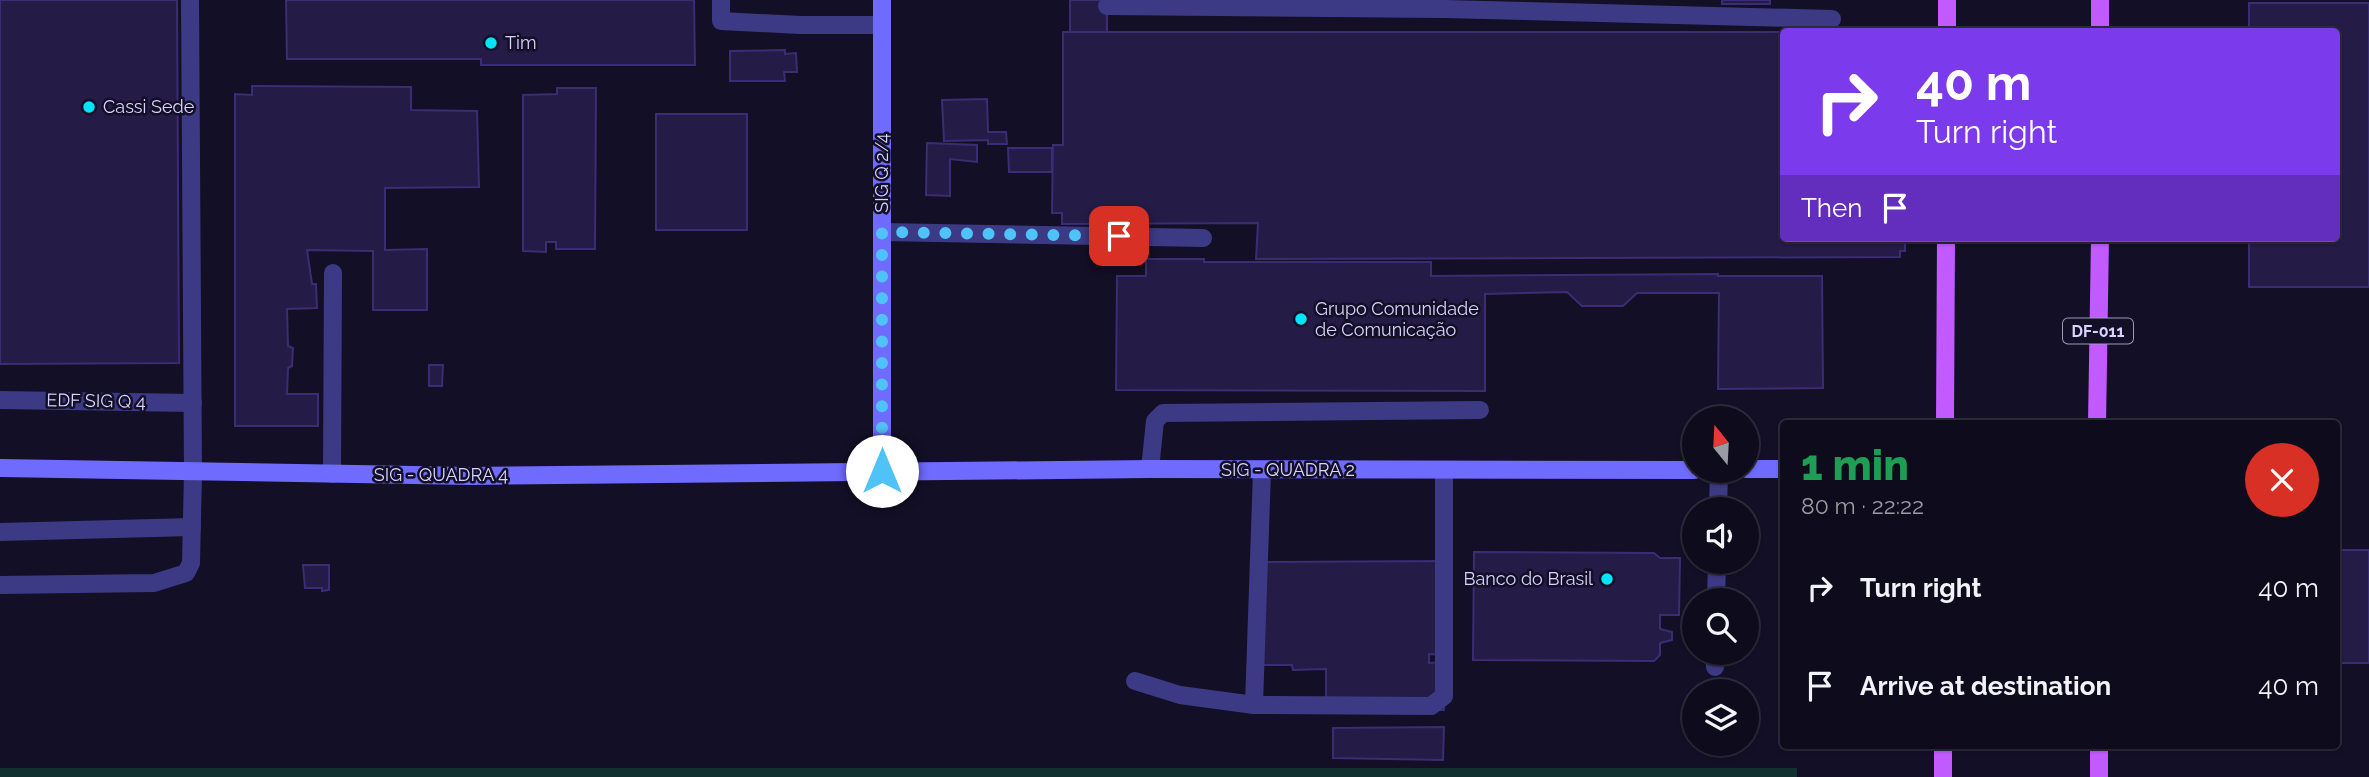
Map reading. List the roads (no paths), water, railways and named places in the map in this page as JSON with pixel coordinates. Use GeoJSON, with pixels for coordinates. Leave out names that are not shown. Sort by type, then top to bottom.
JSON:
{"type":"FeatureCollection","features":[{"type":"Feature","properties":{"kind":"main road"},"geometry":{"type":"LineString","coordinates":[[1947,0],[1947,28]]}},
{"type":"Feature","properties":{"kind":"main road"},"geometry":{"type":"LineString","coordinates":[[2100,0],[2100,28]]}},
{"type":"Feature","properties":{"kind":"main road"},"geometry":{"type":"LineString","coordinates":[[1945,420],[1947,242]]}},
{"type":"Feature","properties":{"kind":"main road","name":"DF-011"},"geometry":{"type":"LineString","coordinates":[[2097,420],[2100,242]]}},
{"type":"Feature","properties":{"kind":"main road"},"geometry":{"type":"LineString","coordinates":[[1943,749],[1943,777]]}},
{"type":"Feature","properties":{"kind":"main road"},"geometry":{"type":"LineString","coordinates":[[2099,749],[2099,777]]}},
{"type":"Feature","properties":{"kind":"street","name":"SIG Q 2/4"},"geometry":{"type":"LineString","coordinates":[[882,0],[882,471]]}},
{"type":"Feature","properties":{"kind":"street","name":"SIG - QUADRA 4"},"geometry":{"type":"LineString","coordinates":[[0,468],[471,476],[882,471]]}},
{"type":"Feature","properties":{"kind":"street"},"geometry":{"type":"LineString","coordinates":[[1759,469],[1780,469]]}},
{"type":"Feature","properties":{"kind":"street","name":"SIG - QUADRA 2"},"geometry":{"type":"LineString","coordinates":[[882,471],[1682,470]]}},
{"type":"Feature","properties":{"kind":"lane"},"geometry":{"type":"LineString","coordinates":[[0,585],[154,583],[186,573],[191,563],[193,403],[190,0]]}},
{"type":"Feature","properties":{"kind":"lane"},"geometry":{"type":"LineString","coordinates":[[721,0],[721,21],[883,25]]}},
{"type":"Feature","properties":{"kind":"lane"},"geometry":{"type":"LineString","coordinates":[[1107,6],[1444,9],[1832,19]]}},
{"type":"Feature","properties":{"kind":"lane"},"geometry":{"type":"LineString","coordinates":[[882,232],[1203,238]]}},
{"type":"Feature","properties":{"kind":"lane"},"geometry":{"type":"LineString","coordinates":[[332,273],[332,474]]}},
{"type":"Feature","properties":{"kind":"lane","name":"EDF SIG Q 4"},"geometry":{"type":"LineString","coordinates":[[0,400],[193,403]]}},
{"type":"Feature","properties":{"kind":"lane"},"geometry":{"type":"LineString","coordinates":[[1150,469],[1152,433],[1155,421],[1163,413],[1480,410]]}},
{"type":"Feature","properties":{"kind":"lane"},"geometry":{"type":"LineString","coordinates":[[1254,705],[1262,471]]}},
{"type":"Feature","properties":{"kind":"lane"},"geometry":{"type":"LineString","coordinates":[[1135,681],[1180,695],[1254,705],[1431,706],[1438,703],[1444,696],[1444,471]]}},
{"type":"Feature","properties":{"kind":"lane"},"geometry":{"type":"LineString","coordinates":[[0,532],[192,527]]}},
{"type":"Feature","properties":{"kind":"place","name":"Tim"},"geometry":{"type":"Point","coordinates":[491,43]}},
{"type":"Feature","properties":{"kind":"place","name":"Cassi Sede"},"geometry":{"type":"Point","coordinates":[89,107]}},
{"type":"Feature","properties":{"kind":"place","name":"Grupo Comunidade de Comunicação"},"geometry":{"type":"Point","coordinates":[1301,319]}},
{"type":"Feature","properties":{"kind":"place","name":"Banco do Brasil"},"geometry":{"type":"Point","coordinates":[1607,579]}}]}
